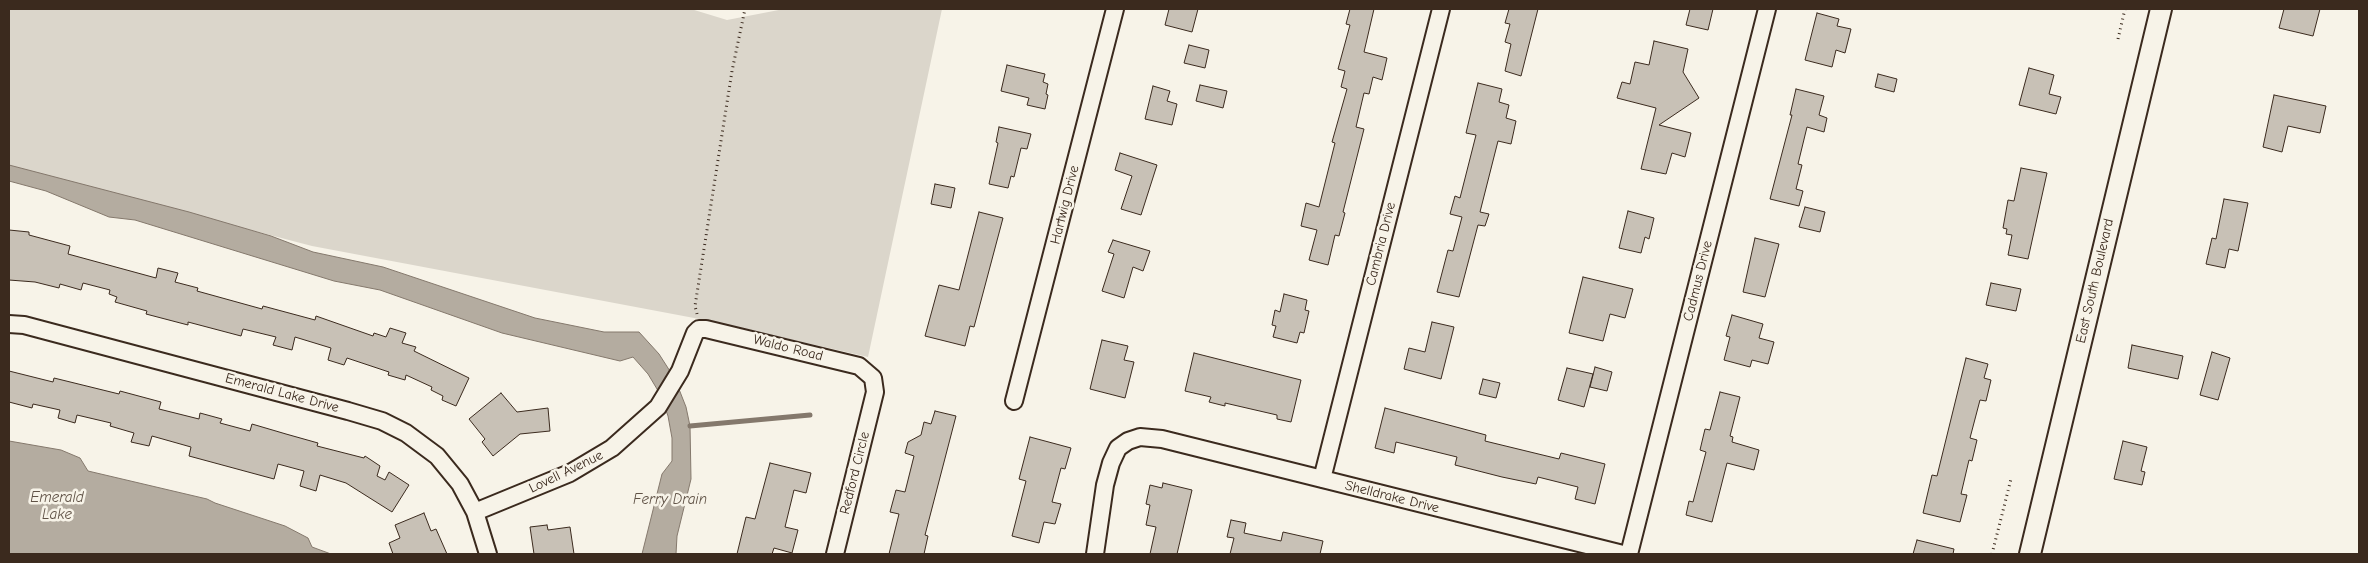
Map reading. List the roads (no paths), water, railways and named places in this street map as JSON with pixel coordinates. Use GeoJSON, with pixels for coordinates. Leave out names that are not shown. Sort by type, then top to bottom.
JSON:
{"type":"FeatureCollection","features":[{"type":"Feature","properties":{"kind":"street","name":"Hartwig Drive"},"geometry":{"type":"LineString","coordinates":[[1014,401],[1115,9]]}},
{"type":"Feature","properties":{"kind":"street","name":"Cambria Drive"},"geometry":{"type":"LineString","coordinates":[[1322,479],[1441,9]]}},
{"type":"Feature","properties":{"kind":"street","name":"Cadmus Drive"},"geometry":{"type":"LineString","coordinates":[[1630,554],[1767,9]]}},
{"type":"Feature","properties":{"kind":"street","name":"East South Boulevard"},"geometry":{"type":"LineString","coordinates":[[2030,554],[2161,9]]}},
{"type":"Feature","properties":{"kind":"street","name":"Emerald Lake Drive"},"geometry":{"type":"LineString","coordinates":[[9,324],[33,328],[382,421],[406,433],[437,456],[460,484],[475,512],[488,554]]}},
{"type":"Feature","properties":{"kind":"street","name":"Waldo Road"},"geometry":{"type":"LineString","coordinates":[[695,335],[716,331],[859,366],[873,378],[875,392]]}},
{"type":"Feature","properties":{"kind":"street","name":"Lovell Avenue"},"geometry":{"type":"LineString","coordinates":[[475,512],[570,472],[612,448],[658,407],[680,371],[695,335]]}},
{"type":"Feature","properties":{"kind":"street","name":"Redford Circle"},"geometry":{"type":"LineString","coordinates":[[835,554],[875,392]]}},
{"type":"Feature","properties":{"kind":"street","name":"Shelldrake Drive"},"geometry":{"type":"LineString","coordinates":[[1095,554],[1105,485],[1111,463],[1118,448],[1128,441],[1140,437],[1162,439],[1622,554]]}},
{"type":"Feature","properties":{"kind":"water","name":"Ferry Drain"},"geometry":{"type":"Polygon","coordinates":[[[9,165],[189,212],[271,236],[313,252],[383,267],[535,318],[604,332],[639,332],[659,354],[675,379],[686,407],[690,426],[691,479],[677,536],[676,554],[642,554],[662,474],[672,461],[672,438],[668,416],[660,394],[648,374],[633,357],[620,361],[502,333],[380,290],[334,281],[135,220],[109,217],[46,191],[9,181],[9,165]]]}},
{"type":"Feature","properties":{"kind":"water","name":"Emerald Lake"},"geometry":{"type":"Polygon","coordinates":[[[9,441],[61,450],[80,458],[88,471],[207,499],[285,526],[308,538],[312,547],[331,554],[9,554],[9,441]]]}},
{"type":"Feature","properties":{"kind":"waterway"},"geometry":{"type":"LineString","coordinates":[[690,426],[810,415]]}}]}
